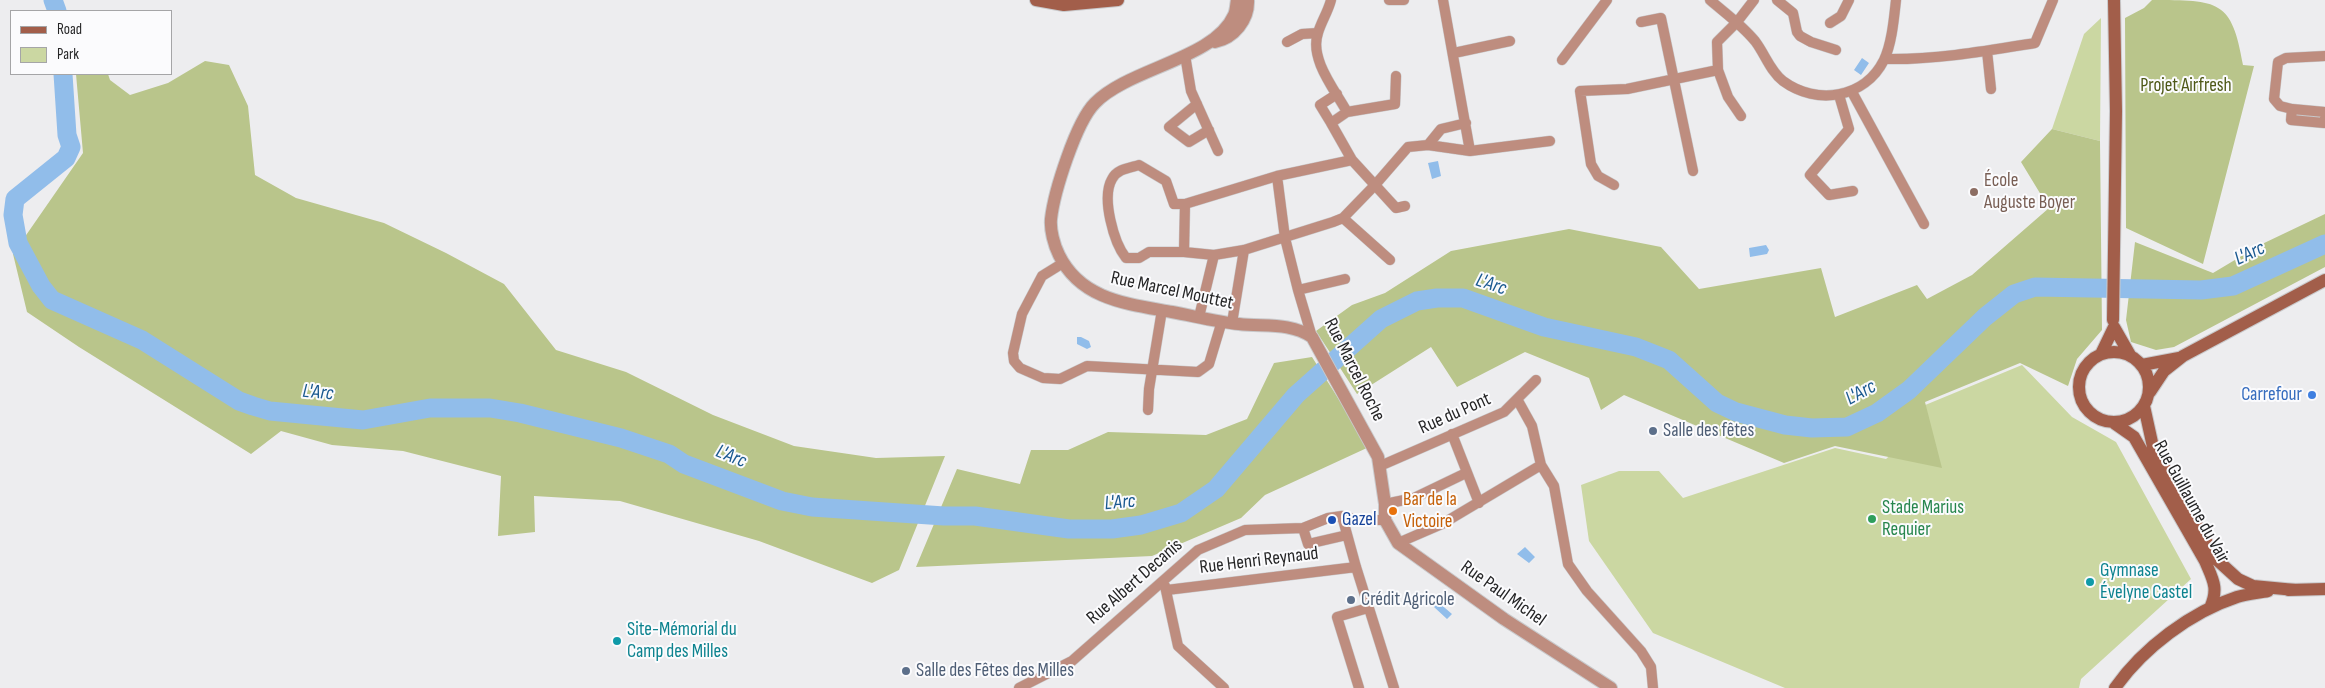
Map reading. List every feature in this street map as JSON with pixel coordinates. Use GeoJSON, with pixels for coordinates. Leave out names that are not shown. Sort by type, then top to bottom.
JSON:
{"type":"FeatureCollection","features":[{"type":"Feature","properties":{"kind":"main road"},"geometry":{"type":"LineString","coordinates":[[1036,0],[1064,5],[1118,0]]}},
{"type":"Feature","properties":{"kind":"main road"},"geometry":{"type":"LineString","coordinates":[[2101,354],[2114,324],[2114,0]]}},
{"type":"Feature","properties":{"kind":"main road"},"geometry":{"type":"LineString","coordinates":[[2150,392],[2150,382],[2142,364],[2130,355],[2116,352],[2101,354],[2090,360],[2079,378],[2079,397],[2084,408],[2092,416],[2114,423],[2131,418],[2144,406],[2150,392],[2164,371],[2183,356],[2325,280]]}},
{"type":"Feature","properties":{"kind":"main road"},"geometry":{"type":"LineString","coordinates":[[2114,324],[2130,355]]}},
{"type":"Feature","properties":{"kind":"main road"},"geometry":{"type":"LineString","coordinates":[[2142,364],[2183,356]]}},
{"type":"Feature","properties":{"kind":"main road","name":"Rue Guillaume du Vair"},"geometry":{"type":"LineString","coordinates":[[2144,406],[2153,447],[2216,559],[2238,579],[2253,586],[2295,590]]}},
{"type":"Feature","properties":{"kind":"main road","name":"Rue Guillaume du Vair"},"geometry":{"type":"LineString","coordinates":[[2114,423],[2134,437],[2205,561],[2216,595],[2210,608]]}},
{"type":"Feature","properties":{"kind":"main road","name":"Rue Guillaume du Vair"},"geometry":{"type":"LineString","coordinates":[[2115,688],[2134,664],[2171,633],[2210,608],[2238,597],[2268,591],[2325,590]]}},
{"type":"Feature","properties":{"kind":"street","name":"Rue Marcel Mouttet"},"geometry":{"type":"LineString","coordinates":[[1237,0],[1234,14],[1224,30],[1207,43],[1112,89],[1095,103],[1085,117],[1053,201],[1051,223],[1055,247],[1063,264],[1084,286],[1108,299],[1227,322],[1292,327],[1303,330],[1315,341]]}},
{"type":"Feature","properties":{"kind":"street","name":"Rue Marcel Mouttet"},"geometry":{"type":"LineString","coordinates":[[1207,43],[1230,36],[1240,27],[1248,0]]}},
{"type":"Feature","properties":{"kind":"street"},"geometry":{"type":"LineString","coordinates":[[1331,0],[1318,33],[1315,47],[1325,72],[1346,112]]}},
{"type":"Feature","properties":{"kind":"street"},"geometry":{"type":"LineString","coordinates":[[1389,0],[1404,0]]}},
{"type":"Feature","properties":{"kind":"street"},"geometry":{"type":"LineString","coordinates":[[1443,0],[1454,52],[1470,151]]}},
{"type":"Feature","properties":{"kind":"street"},"geometry":{"type":"LineString","coordinates":[[1710,0],[1737,22],[1755,42],[1769,66],[1782,80],[1798,91],[1825,96],[1852,92],[1867,83],[1885,59],[1896,0]]}},
{"type":"Feature","properties":{"kind":"street"},"geometry":{"type":"LineString","coordinates":[[1741,116],[1728,97],[1718,70],[1717,42],[1737,22],[1754,0]]}},
{"type":"Feature","properties":{"kind":"street"},"geometry":{"type":"LineString","coordinates":[[1777,0],[1793,14],[1797,32],[1800,36],[1836,50]]}},
{"type":"Feature","properties":{"kind":"street"},"geometry":{"type":"LineString","coordinates":[[1830,23],[1841,16],[1849,0]]}},
{"type":"Feature","properties":{"kind":"street"},"geometry":{"type":"LineString","coordinates":[[1885,59],[1907,59],[1987,51],[2035,43],[2053,0]]}},
{"type":"Feature","properties":{"kind":"street"},"geometry":{"type":"LineString","coordinates":[[1562,60],[1604,1]]}},
{"type":"Feature","properties":{"kind":"street"},"geometry":{"type":"LineString","coordinates":[[1641,22],[1661,18],[1693,171]]}},
{"type":"Feature","properties":{"kind":"street"},"geometry":{"type":"LineString","coordinates":[[1287,42],[1302,34],[1318,33]]}},
{"type":"Feature","properties":{"kind":"street"},"geometry":{"type":"LineString","coordinates":[[1454,52],[1510,41]]}},
{"type":"Feature","properties":{"kind":"street"},"geometry":{"type":"LineString","coordinates":[[1987,51],[1992,89]]}},
{"type":"Feature","properties":{"kind":"street"},"geometry":{"type":"LineString","coordinates":[[1185,55],[1191,92],[1218,151]]}},
{"type":"Feature","properties":{"kind":"street"},"geometry":{"type":"LineString","coordinates":[[2325,56],[2286,58],[2278,62],[2274,98],[2280,106],[2325,112]]}},
{"type":"Feature","properties":{"kind":"street"},"geometry":{"type":"LineString","coordinates":[[1614,185],[1598,176],[1591,164],[1580,91],[1627,89],[1718,70]]}},
{"type":"Feature","properties":{"kind":"street"},"geometry":{"type":"LineString","coordinates":[[1331,123],[1346,112],[1395,104],[1396,76]]}},
{"type":"Feature","properties":{"kind":"street"},"geometry":{"type":"LineString","coordinates":[[1852,92],[1924,224]]}},
{"type":"Feature","properties":{"kind":"street"},"geometry":{"type":"LineString","coordinates":[[1337,94],[1320,105],[1352,160],[1396,208],[1405,206]]}},
{"type":"Feature","properties":{"kind":"street"},"geometry":{"type":"LineString","coordinates":[[1840,95],[1849,129],[1810,175],[1829,195],[1853,191]]}},
{"type":"Feature","properties":{"kind":"street"},"geometry":{"type":"LineString","coordinates":[[1197,104],[1169,127],[1189,142],[1209,130]]}},
{"type":"Feature","properties":{"kind":"street"},"geometry":{"type":"LineString","coordinates":[[2292,109],[2291,120],[2324,123],[2325,118]]}},
{"type":"Feature","properties":{"kind":"street"},"geometry":{"type":"LineString","coordinates":[[1428,145],[1441,130],[1466,123]]}},
{"type":"Feature","properties":{"kind":"street"},"geometry":{"type":"LineString","coordinates":[[1352,160],[1277,176],[1185,204],[1174,204],[1166,180],[1139,165],[1123,169],[1112,179],[1108,195],[1118,247],[1126,258],[1139,258],[1149,252],[1184,252],[1214,255],[1244,250],[1343,218],[1408,147],[1428,145],[1470,151],[1550,141]]}},
{"type":"Feature","properties":{"kind":"street","name":"Rue Marcel Roche"},"geometry":{"type":"LineString","coordinates":[[1277,176],[1285,238],[1298,290],[1315,341],[1368,437],[1380,466],[1385,520]]}},
{"type":"Feature","properties":{"kind":"street"},"geometry":{"type":"LineString","coordinates":[[1184,252],[1185,204]]}},
{"type":"Feature","properties":{"kind":"street"},"geometry":{"type":"LineString","coordinates":[[1343,218],[1390,260]]}},
{"type":"Feature","properties":{"kind":"street"},"geometry":{"type":"LineString","coordinates":[[1063,264],[1042,276],[1022,314],[1014,341],[1014,361],[1026,372],[1043,378],[1060,379],[1087,366],[1190,373],[1205,369],[1209,364],[1227,322],[1244,250]]}},
{"type":"Feature","properties":{"kind":"street"},"geometry":{"type":"LineString","coordinates":[[1200,317],[1214,255]]}},
{"type":"Feature","properties":{"kind":"street"},"geometry":{"type":"LineString","coordinates":[[1298,290],[1345,279]]}},
{"type":"Feature","properties":{"kind":"street"},"geometry":{"type":"LineString","coordinates":[[1148,410],[1149,389],[1162,310]]}},
{"type":"Feature","properties":{"kind":"street","name":"Rue du Pont"},"geometry":{"type":"LineString","coordinates":[[1380,466],[1504,412],[1536,380]]}},
{"type":"Feature","properties":{"kind":"street"},"geometry":{"type":"LineString","coordinates":[[1517,399],[1532,426],[1542,465],[1554,486],[1568,564],[1587,590],[1641,651],[1651,667],[1653,688]]}},
{"type":"Feature","properties":{"kind":"street"},"geometry":{"type":"LineString","coordinates":[[1452,434],[1466,474],[1479,503]]}},
{"type":"Feature","properties":{"kind":"street"},"geometry":{"type":"LineString","coordinates":[[1398,543],[1442,524],[1542,465]]}},
{"type":"Feature","properties":{"kind":"street"},"geometry":{"type":"LineString","coordinates":[[1385,504],[1414,498],[1466,474]]}},
{"type":"Feature","properties":{"kind":"street"},"geometry":{"type":"LineString","coordinates":[[1385,520],[1359,520],[1342,516],[1368,608],[1394,688]]}},
{"type":"Feature","properties":{"kind":"street","name":"Rue Albert Decanis"},"geometry":{"type":"LineString","coordinates":[[1019,688],[1072,661],[1164,585],[1198,550],[1245,530],[1303,528],[1328,518],[1342,516]]}},
{"type":"Feature","properties":{"kind":"street","name":"Rue Paul Michel"},"geometry":{"type":"LineString","coordinates":[[1385,520],[1398,543],[1504,618],[1611,688]]}},
{"type":"Feature","properties":{"kind":"street"},"geometry":{"type":"LineString","coordinates":[[1303,528],[1308,544],[1347,535]]}},
{"type":"Feature","properties":{"kind":"street","name":"Rue Henri Reynaud"},"geometry":{"type":"LineString","coordinates":[[1164,585],[1356,567]]}},
{"type":"Feature","properties":{"kind":"street"},"geometry":{"type":"LineString","coordinates":[[1164,585],[1178,646],[1224,688]]}},
{"type":"Feature","properties":{"kind":"street"},"geometry":{"type":"LineString","coordinates":[[1359,688],[1337,617],[1368,608]]}},
{"type":"Feature","properties":{"kind":"green space","name":"Projet Airfresh"},"geometry":{"type":"Polygon","coordinates":[[[2152,0],[2193,1],[2207,3],[2218,8],[2227,16],[2234,27],[2243,65],[2254,66],[2203,264],[2126,228],[2125,18],[2144,8],[2152,0]]]}},
{"type":"Feature","properties":{"kind":"green space"},"geometry":{"type":"Polygon","coordinates":[[[2101,18],[2100,141],[2052,129],[2084,34],[2101,18]]]}},
{"type":"Feature","properties":{"kind":"green space"},"geometry":{"type":"Polygon","coordinates":[[[205,61],[229,65],[248,106],[255,175],[296,198],[384,223],[504,284],[556,350],[626,372],[713,415],[794,446],[876,458],[945,456],[899,570],[872,583],[759,541],[620,501],[534,496],[535,532],[498,536],[501,476],[403,451],[332,445],[281,431],[251,454],[79,347],[27,312],[13,254],[83,153],[76,75],[108,75],[110,80],[130,95],[168,83],[205,61]]]}},
{"type":"Feature","properties":{"kind":"green space"},"geometry":{"type":"Polygon","coordinates":[[[2052,129],[2100,141],[2102,330],[2077,359],[2068,386],[2020,363],[1925,402],[1942,468],[1835,446],[1784,463],[1624,395],[1601,410],[1589,378],[1525,352],[1457,387],[1431,347],[1357,394],[1316,331],[1352,305],[1385,293],[1451,251],[1569,229],[1661,247],[1699,289],[1821,268],[1835,317],[1917,285],[1927,299],[1972,275],[2049,208],[2021,162],[2052,129]]]}},
{"type":"Feature","properties":{"kind":"green space"},"geometry":{"type":"Polygon","coordinates":[[[2325,214],[2325,267],[2174,347],[2156,350],[2131,342],[2126,320],[2135,242],[2213,273],[2260,245],[2325,214]]]}},
{"type":"Feature","properties":{"kind":"green space"},"geometry":{"type":"Polygon","coordinates":[[[1312,357],[1369,447],[1265,495],[1241,518],[1152,556],[916,567],[957,469],[1020,484],[1031,450],[1068,450],[1108,432],[1206,435],[1247,419],[1274,363],[1312,357]]]}},
{"type":"Feature","properties":{"kind":"green space","name":"Stade Marius Requier"},"geometry":{"type":"Polygon","coordinates":[[[2022,365],[2072,417],[2116,442],[2191,579],[2081,679],[2079,688],[1785,688],[1653,633],[1589,541],[1581,485],[1619,471],[1659,471],[1683,498],[1835,448],[1886,459],[1906,441],[1918,408],[2022,365]]]}},
{"type":"Feature","properties":{"kind":"water"},"geometry":{"type":"Polygon","coordinates":[[[1862,58],[1869,63],[1861,75],[1854,70],[1862,58]]]}},
{"type":"Feature","properties":{"kind":"water"},"geometry":{"type":"Polygon","coordinates":[[[1438,161],[1441,176],[1432,179],[1428,163],[1438,161]]]}},
{"type":"Feature","properties":{"kind":"water"},"geometry":{"type":"Polygon","coordinates":[[[1766,245],[1769,250],[1767,254],[1750,257],[1749,248],[1766,245]]]}},
{"type":"Feature","properties":{"kind":"water"},"geometry":{"type":"Polygon","coordinates":[[[1077,337],[1089,341],[1091,347],[1087,349],[1077,344],[1077,337]]]}},
{"type":"Feature","properties":{"kind":"water"},"geometry":{"type":"Polygon","coordinates":[[[1525,547],[1535,557],[1529,563],[1517,554],[1525,547]]]}},
{"type":"Feature","properties":{"kind":"water"},"geometry":{"type":"Polygon","coordinates":[[[1438,602],[1452,614],[1447,619],[1434,607],[1438,602]]]}},
{"type":"Feature","properties":{"kind":"waterway","name":"L'Arc"},"geometry":{"type":"LineString","coordinates":[[53,0],[57,10]]}},
{"type":"Feature","properties":{"kind":"waterway","name":"L'Arc"},"geometry":{"type":"LineString","coordinates":[[63,75],[67,135],[71,147],[66,158],[15,199],[13,215],[18,243],[41,286],[52,300],[142,340],[239,401],[270,411],[363,420],[430,408],[490,408],[520,413],[621,438],[669,454],[684,464],[782,501],[812,507],[944,516],[975,516],[1069,529],[1112,529],[1141,525],[1181,513],[1216,489],[1296,395],[1381,319],[1417,301],[1437,298],[1463,298],[1544,327],[1636,347],[1669,360],[1717,403],[1736,412],[1785,425],[1812,428],[1847,427],[1877,413],[1909,390],[1985,317],[2014,294],[2035,287],[2201,290],[2233,286],[2325,244]]}},
{"type":"Feature","properties":{"kind":"place","name":"École Auguste Boyer"},"geometry":{"type":"Point","coordinates":[1974,192]}},
{"type":"Feature","properties":{"kind":"place","name":"Carrefour"},"geometry":{"type":"Point","coordinates":[2312,395]}},
{"type":"Feature","properties":{"kind":"place","name":"Salle des fêtes"},"geometry":{"type":"Point","coordinates":[1653,431]}},
{"type":"Feature","properties":{"kind":"place","name":"Bar de la Victoire"},"geometry":{"type":"Point","coordinates":[1393,511]}},
{"type":"Feature","properties":{"kind":"place","name":"Stade Marius Requier"},"geometry":{"type":"Point","coordinates":[1872,519]}},
{"type":"Feature","properties":{"kind":"place","name":"Gazel"},"geometry":{"type":"Point","coordinates":[1332,520]}},
{"type":"Feature","properties":{"kind":"place","name":"Gymnase Évelyne Castel"},"geometry":{"type":"Point","coordinates":[2090,582]}},
{"type":"Feature","properties":{"kind":"place","name":"Crédit Agricole"},"geometry":{"type":"Point","coordinates":[1351,600]}},
{"type":"Feature","properties":{"kind":"place","name":"Site-Mémorial du Camp des Milles"},"geometry":{"type":"Point","coordinates":[617,641]}},
{"type":"Feature","properties":{"kind":"place","name":"Salle des Fêtes des Milles"},"geometry":{"type":"Point","coordinates":[906,671]}}]}
